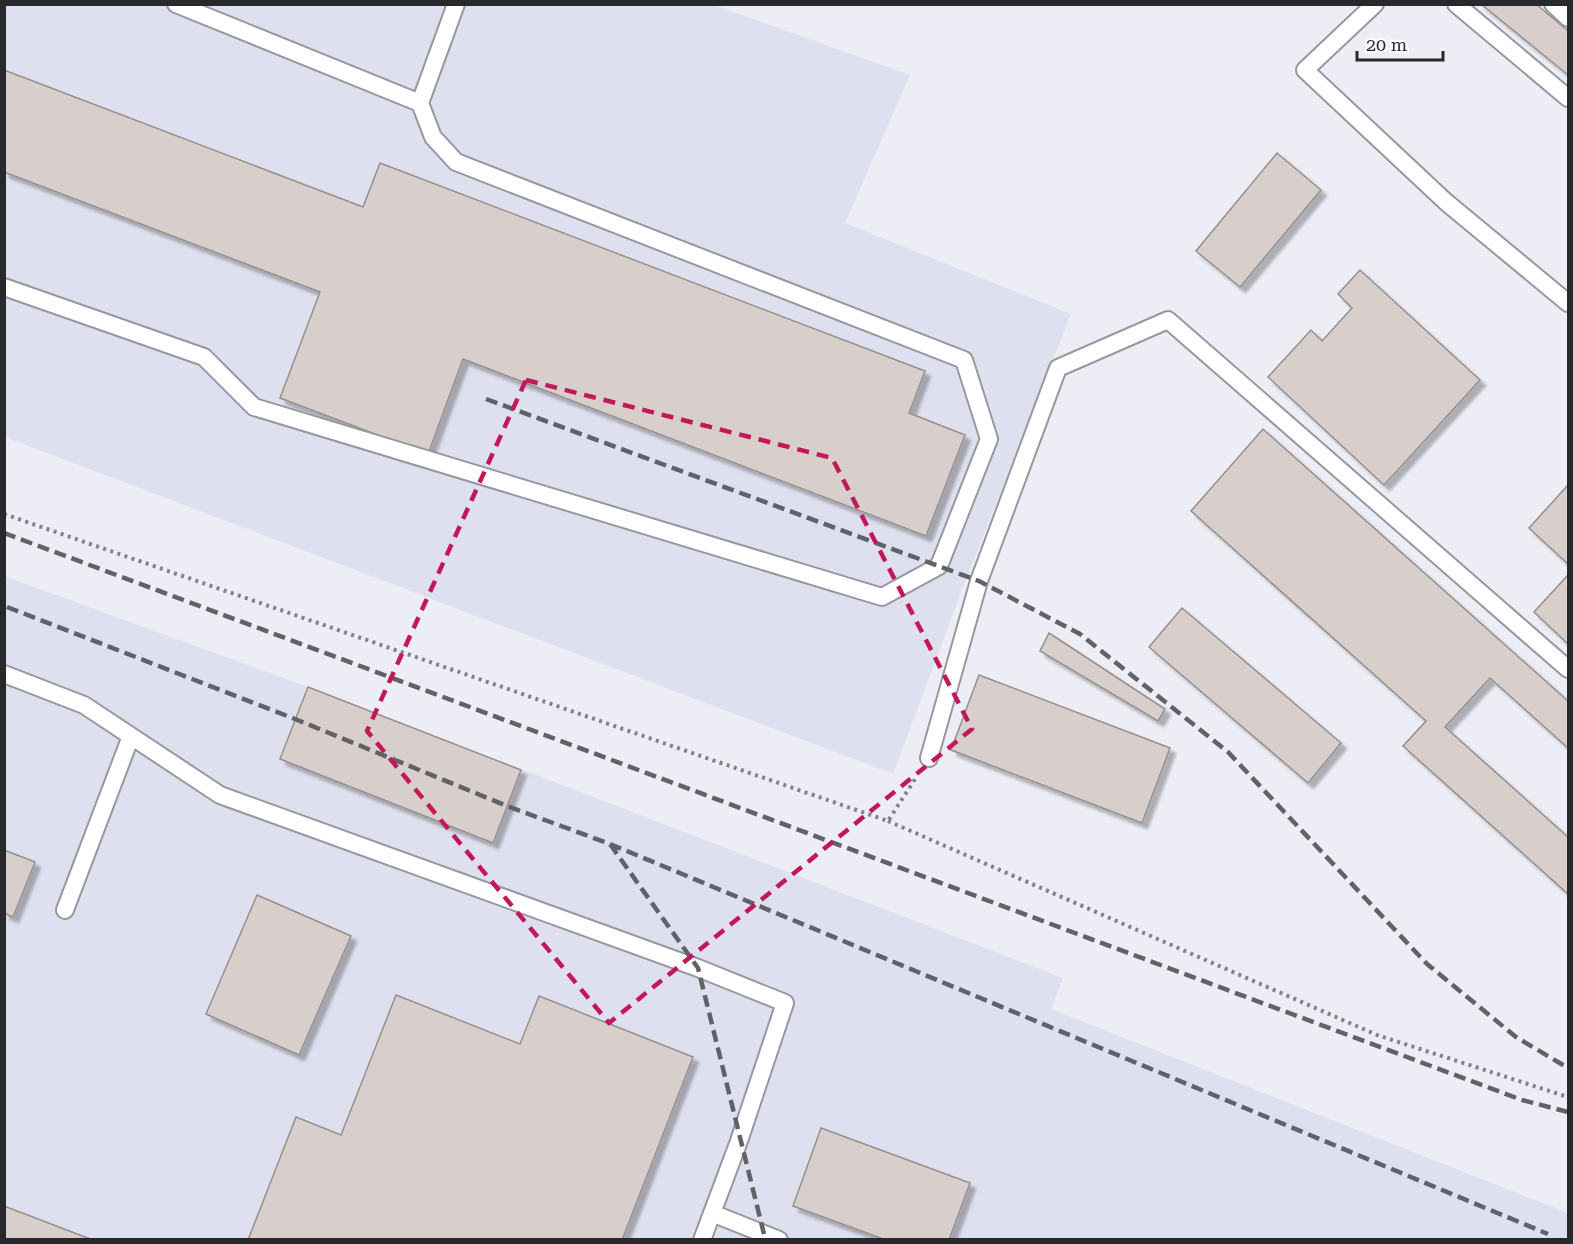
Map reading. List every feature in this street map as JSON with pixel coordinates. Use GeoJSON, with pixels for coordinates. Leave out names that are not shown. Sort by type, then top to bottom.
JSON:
{"type":"FeatureCollection","features":[{"type":"Feature","properties":{"kind":"lane"},"geometry":{"type":"LineString","coordinates":[[176,4],[420,103]]}},
{"type":"Feature","properties":{"kind":"lane"},"geometry":{"type":"LineString","coordinates":[[4,287],[204,357],[254,407],[882,597],[939,566],[989,439],[964,360],[456,162],[433,137],[420,103],[456,4]]}},
{"type":"Feature","properties":{"kind":"lane"},"geometry":{"type":"LineString","coordinates":[[1375,4],[1305,70],[1446,202],[1569,303]]}},
{"type":"Feature","properties":{"kind":"lane"},"geometry":{"type":"LineString","coordinates":[[1456,4],[1569,98]]}},
{"type":"Feature","properties":{"kind":"lane"},"geometry":{"type":"LineString","coordinates":[[1553,4],[1569,18]]}},
{"type":"Feature","properties":{"kind":"lane"},"geometry":{"type":"LineString","coordinates":[[929,758],[979,581],[1058,368],[1168,320],[1569,669]]}},
{"type":"Feature","properties":{"kind":"lane"},"geometry":{"type":"LineString","coordinates":[[4,674],[84,705],[220,795],[699,968],[785,1003],[739,1141],[702,1239]]}},
{"type":"Feature","properties":{"kind":"lane"},"geometry":{"type":"LineString","coordinates":[[65,910],[131,736]]}},
{"type":"Feature","properties":{"kind":"lane"},"geometry":{"type":"LineString","coordinates":[[712,1213],[779,1239]]}},
{"type":"Feature","properties":{"kind":"path"},"geometry":{"type":"LineString","coordinates":[[4,514],[888,821],[1377,1035],[1569,1097]]}},
{"type":"Feature","properties":{"kind":"path"},"geometry":{"type":"LineString","coordinates":[[888,821],[929,758]]}},
{"type":"Feature","properties":{"kind":"highlighted area"},"geometry":{"type":"Polygon","coordinates":[[[526,380],[832,458],[972,729],[609,1023],[367,731],[526,380]]]}},
{"type":"Feature","properties":{"kind":"shaded area"},"geometry":{"type":"Polygon","coordinates":[[[4,5],[714,5],[910,75],[845,223],[1071,314],[967,577],[893,774],[5,437],[4,5]]]}},
{"type":"Feature","properties":{"kind":"shaded area"},"geometry":{"type":"Polygon","coordinates":[[[4,576],[308,687],[1063,978],[1051,1009],[1568,1213],[1568,1239],[5,1239],[4,576]]]}},
{"type":"Feature","properties":{"kind":"building"},"geometry":{"type":"Polygon","coordinates":[[[1481,4],[1536,4],[1568,31],[1568,75],[1481,4]]]}},
{"type":"Feature","properties":{"kind":"building"},"geometry":{"type":"Polygon","coordinates":[[[4,70],[363,207],[380,163],[925,371],[909,413],[965,435],[926,536],[463,359],[428,454],[280,398],[320,292],[4,172],[4,70]]]}},
{"type":"Feature","properties":{"kind":"building"},"geometry":{"type":"Polygon","coordinates":[[[1277,153],[1321,190],[1240,287],[1196,251],[1277,153]]]}},
{"type":"Feature","properties":{"kind":"building"},"geometry":{"type":"Polygon","coordinates":[[[1360,270],[1480,380],[1384,485],[1268,377],[1311,330],[1322,341],[1352,308],[1338,294],[1360,270]]]}},
{"type":"Feature","properties":{"kind":"building"},"geometry":{"type":"Polygon","coordinates":[[[1263,429],[1568,701],[1568,748],[1490,678],[1445,727],[1568,837],[1568,894],[1403,746],[1426,721],[1191,511],[1263,429]]]}},
{"type":"Feature","properties":{"kind":"building"},"geometry":{"type":"Polygon","coordinates":[[[1568,485],[1568,564],[1529,528],[1568,485]]]}},
{"type":"Feature","properties":{"kind":"building"},"geometry":{"type":"Polygon","coordinates":[[[1568,575],[1568,644],[1534,612],[1568,575]]]}},
{"type":"Feature","properties":{"kind":"building"},"geometry":{"type":"Polygon","coordinates":[[[1182,608],[1341,743],[1308,783],[1149,647],[1182,608]]]}},
{"type":"Feature","properties":{"kind":"building"},"geometry":{"type":"Polygon","coordinates":[[[1049,633],[1165,709],[1158,721],[1040,651],[1049,633]]]}},
{"type":"Feature","properties":{"kind":"building"},"geometry":{"type":"Polygon","coordinates":[[[979,675],[1170,748],[1142,823],[951,750],[979,675]]]}},
{"type":"Feature","properties":{"kind":"building"},"geometry":{"type":"Polygon","coordinates":[[[308,687],[521,770],[493,843],[280,759],[308,687]]]}},
{"type":"Feature","properties":{"kind":"building"},"geometry":{"type":"Polygon","coordinates":[[[4,850],[35,862],[13,917],[4,913],[4,850]]]}},
{"type":"Feature","properties":{"kind":"building"},"geometry":{"type":"Polygon","coordinates":[[[257,895],[351,936],[299,1055],[206,1014],[257,895]]]}},
{"type":"Feature","properties":{"kind":"building"},"geometry":{"type":"Polygon","coordinates":[[[396,995],[520,1044],[539,996],[693,1057],[622,1240],[248,1240],[296,1117],[341,1135],[396,995]]]}},
{"type":"Feature","properties":{"kind":"building"},"geometry":{"type":"Polygon","coordinates":[[[821,1128],[970,1183],[949,1240],[886,1240],[793,1206],[821,1128]]]}},
{"type":"Feature","properties":{"kind":"building"},"geometry":{"type":"Polygon","coordinates":[[[4,1206],[93,1240],[4,1240],[4,1206]]]}},
{"type":"Feature","properties":{"kind":"railway"},"geometry":{"type":"LineString","coordinates":[[486,399],[979,581],[1080,634],[1228,752],[1427,964],[1516,1037],[1568,1068]]}},
{"type":"Feature","properties":{"kind":"railway"},"geometry":{"type":"LineString","coordinates":[[4,533],[1522,1100],[1568,1112]]}},
{"type":"Feature","properties":{"kind":"railway"},"geometry":{"type":"LineString","coordinates":[[7,607],[295,719],[507,806],[610,844],[698,968],[764,1234],[768,1240]]}},
{"type":"Feature","properties":{"kind":"railway"},"geometry":{"type":"LineString","coordinates":[[610,844],[1548,1234]]}}]}
